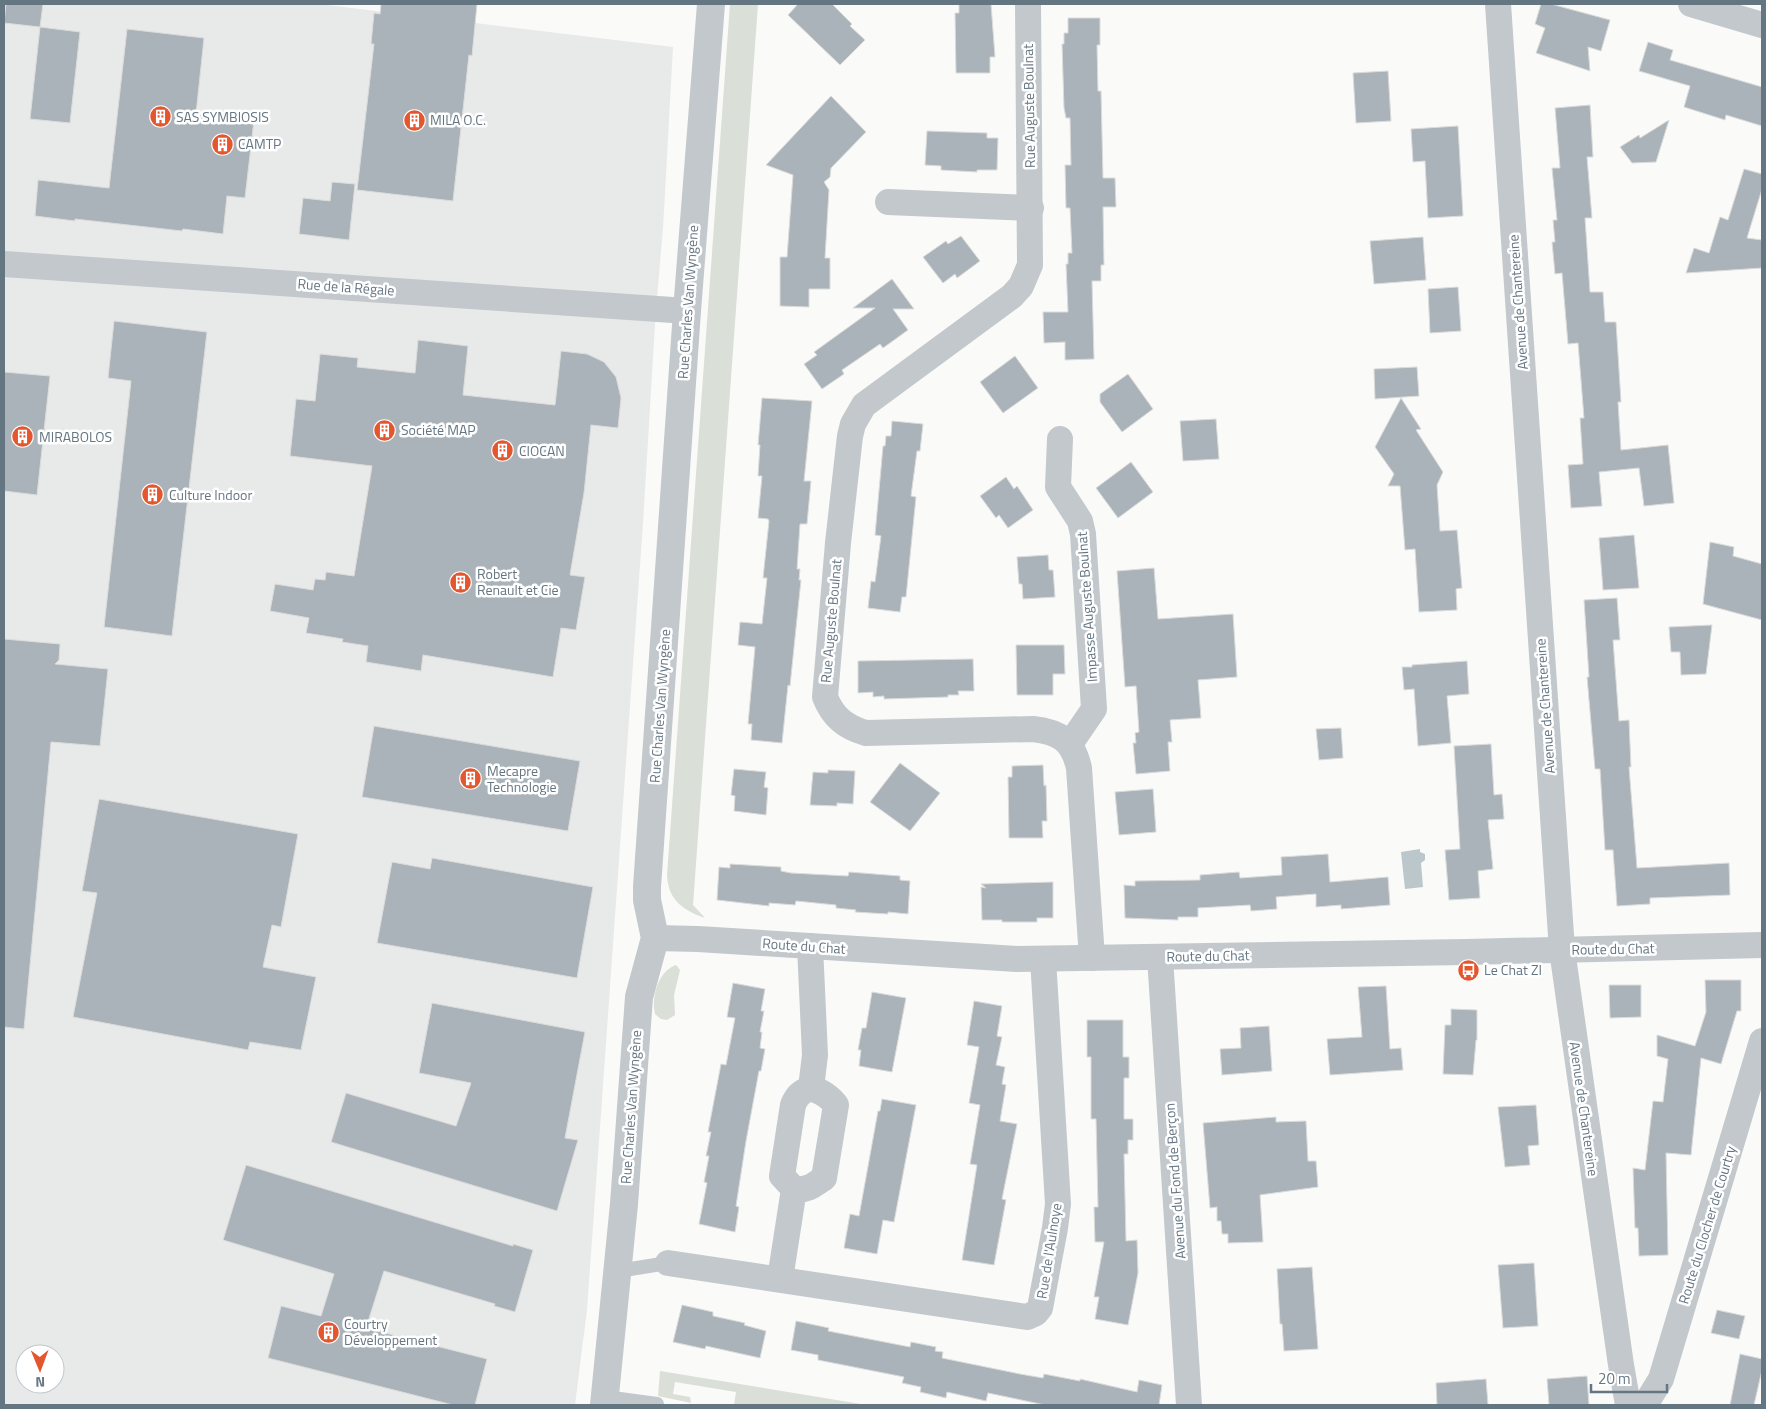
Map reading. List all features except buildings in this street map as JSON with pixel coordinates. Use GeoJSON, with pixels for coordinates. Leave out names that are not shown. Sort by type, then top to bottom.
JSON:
{"type":"FeatureCollection","features":[{"type":"Feature","properties":{"kind":"street","name":"Rue Charles Van Wyngène"},"geometry":{"type":"LineString","coordinates":[[605,1401],[618,1271],[639,997],[655,938],[647,900],[647,887],[687,311],[711,4]]}},
{"type":"Feature","properties":{"kind":"street","name":"Rue Auguste Boulnat"},"geometry":{"type":"LineString","coordinates":[[1028,4],[1030,265],[1021,286],[1012,296],[864,405],[853,424],[838,542],[825,697],[837,718],[853,729],[866,733],[1033,729],[1056,734],[1070,744]]}},
{"type":"Feature","properties":{"kind":"street","name":"Avenue de Chantereine"},"geometry":{"type":"LineString","coordinates":[[1498,4],[1562,950],[1628,1405]]}},
{"type":"Feature","properties":{"kind":"street"},"geometry":{"type":"LineString","coordinates":[[1691,4],[1762,25]]}},
{"type":"Feature","properties":{"kind":"street"},"geometry":{"type":"LineString","coordinates":[[888,202],[1031,208]]}},
{"type":"Feature","properties":{"kind":"street","name":"Rue de la Régale"},"geometry":{"type":"LineString","coordinates":[[4,264],[687,311]]}},
{"type":"Feature","properties":{"kind":"street","name":"Impasse Auguste Boulnat"},"geometry":{"type":"LineString","coordinates":[[1060,439],[1058,486],[1080,521],[1083,534],[1094,709],[1070,744]]}},
{"type":"Feature","properties":{"kind":"street"},"geometry":{"type":"LineString","coordinates":[[1070,744],[1076,755],[1079,768],[1092,958]]}},
{"type":"Feature","properties":{"kind":"street","name":"Route du Chat"},"geometry":{"type":"LineString","coordinates":[[655,938],[810,946],[996,959],[1762,945]]}},
{"type":"Feature","properties":{"kind":"street"},"geometry":{"type":"LineString","coordinates":[[810,946],[815,1055],[811,1088]]}},
{"type":"Feature","properties":{"kind":"street","name":"Avenue du Fond de Berçon"},"geometry":{"type":"LineString","coordinates":[[1160,957],[1189,1405]]}},
{"type":"Feature","properties":{"kind":"street","name":"Rue de l'Aulnoye"},"geometry":{"type":"LineString","coordinates":[[668,1263],[1027,1317],[1036,1314],[1040,1308],[1058,1204],[1043,959]]}},
{"type":"Feature","properties":{"kind":"street","name":"Route du Clocher de Courtry"},"geometry":{"type":"LineString","coordinates":[[1645,1405],[1661,1379],[1762,1041]]}},
{"type":"Feature","properties":{"kind":"street"},"geometry":{"type":"LineString","coordinates":[[811,1088],[831,1098],[836,1105],[827,1161],[824,1178],[802,1191],[794,1190],[782,1176],[793,1105],[801,1092],[811,1088]]}},
{"type":"Feature","properties":{"kind":"street"},"geometry":{"type":"LineString","coordinates":[[780,1279],[794,1190]]}},
{"type":"Feature","properties":{"kind":"lane","name":"Rue de l'Aulnoye"},"geometry":{"type":"LineString","coordinates":[[618,1271],[668,1263]]}},
{"type":"Feature","properties":{"kind":"lane"},"geometry":{"type":"LineString","coordinates":[[605,1401],[656,1404]]}},
{"type":"Feature","properties":{"kind":"shaded area"},"geometry":{"type":"Polygon","coordinates":[[[4,4],[319,4],[673,47],[643,523],[587,1310],[575,1405],[4,1405],[4,4]]]}},
{"type":"Feature","properties":{"kind":"shaded area"},"geometry":{"type":"Polygon","coordinates":[[[730,4],[758,4],[693,905],[705,918],[678,903],[670,891],[667,875],[730,4]]]}},
{"type":"Feature","properties":{"kind":"shaded area"},"geometry":{"type":"Polygon","coordinates":[[[1420,849],[1420,852],[1425,854],[1425,860],[1421,863],[1423,887],[1405,889],[1401,852],[1420,849]]]}},
{"type":"Feature","properties":{"kind":"shaded area"},"geometry":{"type":"Polygon","coordinates":[[[676,965],[680,970],[674,995],[675,1015],[667,1020],[661,1019],[655,1014],[655,993],[660,979],[670,968],[676,965]]]}},
{"type":"Feature","properties":{"kind":"shaded area"},"geometry":{"type":"Polygon","coordinates":[[[660,1371],[867,1405],[734,1405],[736,1392],[675,1382],[673,1394],[690,1397],[691,1403],[658,1396],[660,1371]]]}},
{"type":"Feature","properties":{"kind":"place","name":"SAS SYMBIOSIS"},"geometry":{"type":"Point","coordinates":[160,117]}},
{"type":"Feature","properties":{"kind":"place","name":"MILA O.C."},"geometry":{"type":"Point","coordinates":[414,120]}},
{"type":"Feature","properties":{"kind":"place","name":"CAMTP"},"geometry":{"type":"Point","coordinates":[222,144]}},
{"type":"Feature","properties":{"kind":"place","name":"Société MAP"},"geometry":{"type":"Point","coordinates":[385,430]}},
{"type":"Feature","properties":{"kind":"place","name":"MIRABOLOS"},"geometry":{"type":"Point","coordinates":[23,437]}},
{"type":"Feature","properties":{"kind":"place","name":"CIOCAN"},"geometry":{"type":"Point","coordinates":[503,451]}},
{"type":"Feature","properties":{"kind":"place","name":"Culture Indoor"},"geometry":{"type":"Point","coordinates":[153,495]}},
{"type":"Feature","properties":{"kind":"place","name":"Robert Renault et Cie"},"geometry":{"type":"Point","coordinates":[461,582]}},
{"type":"Feature","properties":{"kind":"place","name":"Mecapre Technologie"},"geometry":{"type":"Point","coordinates":[471,779]}},
{"type":"Feature","properties":{"kind":"place","name":"Le Chat ZI"},"geometry":{"type":"Point","coordinates":[1468,970]}},
{"type":"Feature","properties":{"kind":"place","name":"Courtry Développement"},"geometry":{"type":"Point","coordinates":[328,1332]}}]}
